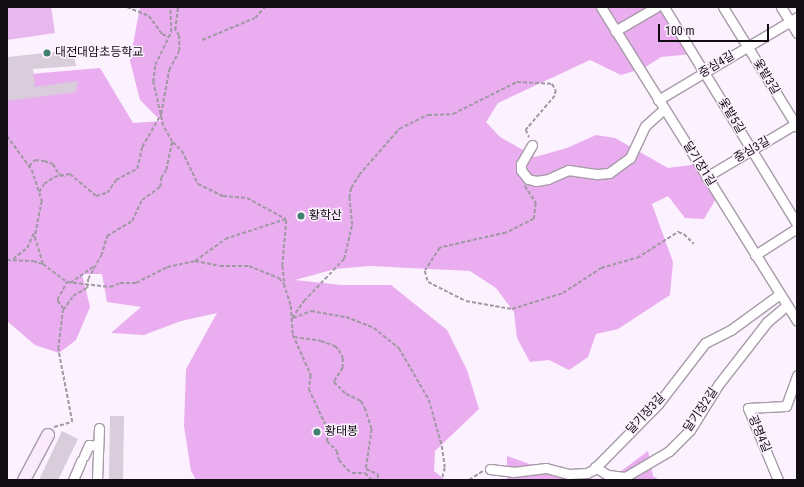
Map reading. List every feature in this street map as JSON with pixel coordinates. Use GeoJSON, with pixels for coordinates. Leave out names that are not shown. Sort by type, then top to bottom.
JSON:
{"type":"FeatureCollection","features":[{"type":"Feature","properties":{"kind":"main road"},"geometry":{"type":"LineString","coordinates":[[24,480],[48,435]]}},
{"type":"Feature","properties":{"kind":"street","name":"달기장1길"},"geometry":{"type":"LineString","coordinates":[[601,7],[797,321]]}},
{"type":"Feature","properties":{"kind":"street"},"geometry":{"type":"LineString","coordinates":[[615,31],[656,7]]}},
{"type":"Feature","properties":{"kind":"street","name":"옻밭5길"},"geometry":{"type":"LineString","coordinates":[[664,7],[797,224]]}},
{"type":"Feature","properties":{"kind":"street","name":"옻밭3길"},"geometry":{"type":"LineString","coordinates":[[723,7],[796,125]]}},
{"type":"Feature","properties":{"kind":"street"},"geometry":{"type":"LineString","coordinates":[[781,7],[793,19],[797,33]]}},
{"type":"Feature","properties":{"kind":"street","name":"중심4길"},"geometry":{"type":"LineString","coordinates":[[658,100],[793,19]]}},
{"type":"Feature","properties":{"kind":"street"},"geometry":{"type":"LineString","coordinates":[[532,145],[521,164],[521,170],[528,179],[536,181],[548,179],[568,170],[598,174],[609,172],[630,158],[645,126],[664,109]]}},
{"type":"Feature","properties":{"kind":"street","name":"중심3길"},"geometry":{"type":"LineString","coordinates":[[706,176],[796,125]]}},
{"type":"Feature","properties":{"kind":"street"},"geometry":{"type":"LineString","coordinates":[[755,255],[797,228]]}},
{"type":"Feature","properties":{"kind":"street","name":"달기장3길"},"geometry":{"type":"LineString","coordinates":[[490,469],[513,472],[546,468],[570,474],[587,473],[595,467],[658,404],[705,343],[732,329],[780,294]]}},
{"type":"Feature","properties":{"kind":"street","name":"달기장2길"},"geometry":{"type":"LineString","coordinates":[[595,467],[608,475],[625,477],[669,451],[690,430],[718,385],[767,322],[787,305]]}},
{"type":"Feature","properties":{"kind":"street","name":"광명4길"},"geometry":{"type":"LineString","coordinates":[[778,480],[748,408],[786,406],[797,375]]}},
{"type":"Feature","properties":{"kind":"street"},"geometry":{"type":"LineString","coordinates":[[97,480],[99,428]]}},
{"type":"Feature","properties":{"kind":"street"},"geometry":{"type":"LineString","coordinates":[[73,480],[89,445],[98,446]]}},
{"type":"Feature","properties":{"kind":"path"},"geometry":{"type":"LineString","coordinates":[[127,7],[131,11],[149,16],[162,34],[169,38]]}},
{"type":"Feature","properties":{"kind":"path"},"geometry":{"type":"LineString","coordinates":[[170,7],[169,38],[159,57],[153,76],[153,88],[163,126],[172,142],[182,151],[198,184],[223,196],[247,198],[286,219]]}},
{"type":"Feature","properties":{"kind":"path"},"geometry":{"type":"LineString","coordinates":[[39,192],[44,184],[54,177],[64,177],[70,174],[96,196],[107,193],[116,180],[137,169],[142,147],[161,114],[169,70],[179,51],[179,36],[175,30],[178,7]]}},
{"type":"Feature","properties":{"kind":"path"},"geometry":{"type":"LineString","coordinates":[[202,40],[255,18],[265,7]]}},
{"type":"Feature","properties":{"kind":"path"},"geometry":{"type":"LineString","coordinates":[[292,318],[304,301],[344,259],[352,225],[349,198],[351,188],[359,175],[399,130],[428,115],[453,114],[517,82],[552,84],[556,90],[555,96],[526,130],[532,145]]}},
{"type":"Feature","properties":{"kind":"path"},"geometry":{"type":"LineString","coordinates":[[7,136],[29,166],[39,192],[41,212],[28,248],[11,259]]}},
{"type":"Feature","properties":{"kind":"path"},"geometry":{"type":"LineString","coordinates":[[48,435],[54,427],[72,422],[58,349],[63,310],[72,296],[83,292],[88,284],[89,276],[96,265],[108,234],[125,228],[139,210],[142,200],[160,187],[172,142]]}},
{"type":"Feature","properties":{"kind":"path"},"geometry":{"type":"LineString","coordinates":[[29,166],[35,160],[44,161],[53,164],[59,174],[64,177]]}},
{"type":"Feature","properties":{"kind":"path"},"geometry":{"type":"LineString","coordinates":[[528,179],[525,188],[535,200],[537,214],[534,219],[506,233],[440,248],[425,271],[428,282],[466,301],[512,309],[563,293],[602,268],[636,258],[678,232],[684,234],[694,244]]}},
{"type":"Feature","properties":{"kind":"path"},"geometry":{"type":"LineString","coordinates":[[195,261],[225,239],[286,219]]}},
{"type":"Feature","properties":{"kind":"path"},"geometry":{"type":"LineString","coordinates":[[286,219],[282,266],[284,284],[291,306],[294,337],[311,375],[309,389],[316,399],[326,428],[330,434],[326,440],[337,451],[341,463],[352,473],[365,473],[372,480]]}},
{"type":"Feature","properties":{"kind":"path"},"geometry":{"type":"LineString","coordinates":[[35,231],[36,244],[43,264]]}},
{"type":"Feature","properties":{"kind":"path"},"geometry":{"type":"LineString","coordinates":[[7,260],[22,259],[43,264],[69,282],[110,287],[120,283],[128,285],[167,267],[195,261],[220,266],[250,266],[279,278],[284,284]]}},
{"type":"Feature","properties":{"kind":"path"},"geometry":{"type":"LineString","coordinates":[[63,310],[57,300],[69,282],[96,265]]}},
{"type":"Feature","properties":{"kind":"path"},"geometry":{"type":"LineString","coordinates":[[292,318],[311,311],[346,317],[374,328],[398,348],[427,394],[442,446],[445,468],[442,480]]}},
{"type":"Feature","properties":{"kind":"path"},"geometry":{"type":"LineString","coordinates":[[294,337],[321,341],[335,346],[339,350],[343,358],[343,368],[334,382],[346,394],[361,400],[365,408],[372,429],[366,469],[378,474],[378,480]]}},
{"type":"Feature","properties":{"kind":"path"},"geometry":{"type":"LineString","coordinates":[[469,480],[490,469]]}},
{"type":"Feature","properties":{"kind":"shaded area"},"geometry":{"type":"Polygon","coordinates":[[[7,7],[51,7],[55,33],[7,40],[7,7]]]}},
{"type":"Feature","properties":{"kind":"shaded area"},"geometry":{"type":"Polygon","coordinates":[[[140,7],[665,7],[693,54],[661,57],[644,68],[621,75],[590,60],[498,103],[486,122],[500,137],[535,157],[567,148],[596,135],[615,138],[668,168],[699,164],[717,174],[720,192],[704,219],[685,218],[668,196],[652,204],[673,262],[670,295],[618,329],[596,334],[588,357],[569,370],[549,360],[530,362],[517,338],[514,312],[496,288],[470,271],[370,266],[335,269],[295,280],[341,285],[391,285],[447,330],[467,370],[479,409],[435,451],[434,471],[445,480],[196,480],[191,471],[184,426],[186,369],[217,313],[181,321],[144,335],[111,333],[141,307],[107,302],[102,274],[82,274],[90,307],[76,340],[59,353],[35,345],[7,321],[7,76],[100,68],[133,123],[161,121],[140,100],[130,61],[140,7]]]}},
{"type":"Feature","properties":{"kind":"shaded area"},"geometry":{"type":"Polygon","coordinates":[[[648,451],[653,476],[659,480],[507,480],[507,456],[557,474],[595,479],[612,478],[648,451]]]}},
{"type":"Feature","properties":{"kind":"building"},"geometry":{"type":"Polygon","coordinates":[[[73,50],[76,66],[33,69],[35,87],[78,81],[76,92],[7,101],[7,57],[73,50]]]}},
{"type":"Feature","properties":{"kind":"building"},"geometry":{"type":"Polygon","coordinates":[[[110,416],[124,416],[123,480],[109,480],[110,416]]]}},
{"type":"Feature","properties":{"kind":"building"},"geometry":{"type":"Polygon","coordinates":[[[62,431],[78,439],[58,480],[39,480],[62,431]]]}},
{"type":"Feature","properties":{"kind":"place","name":"대전대암초등학교"},"geometry":{"type":"Point","coordinates":[47,53]}},
{"type":"Feature","properties":{"kind":"place","name":"황학산"},"geometry":{"type":"Point","coordinates":[301,216]}},
{"type":"Feature","properties":{"kind":"place","name":"황태봉"},"geometry":{"type":"Point","coordinates":[317,432]}}]}
